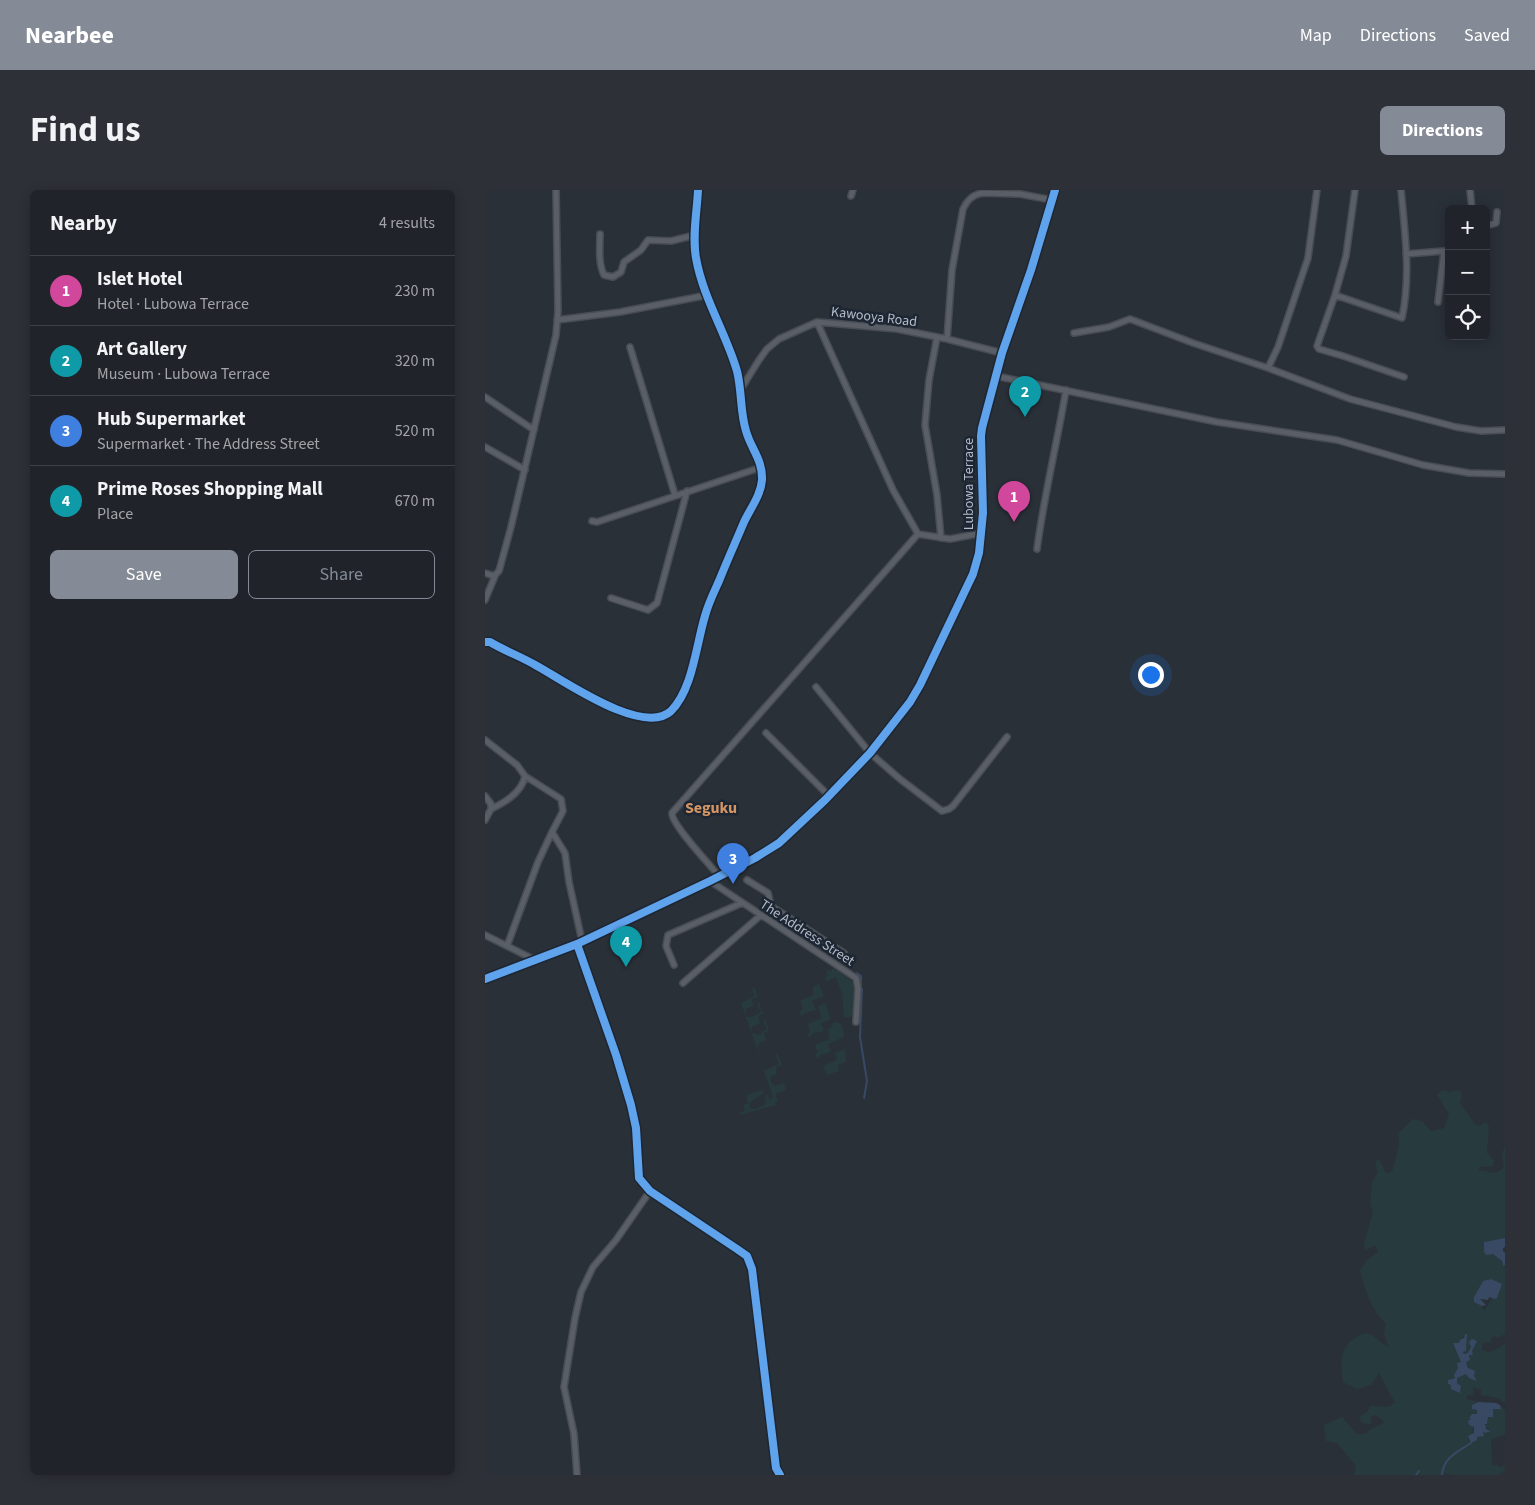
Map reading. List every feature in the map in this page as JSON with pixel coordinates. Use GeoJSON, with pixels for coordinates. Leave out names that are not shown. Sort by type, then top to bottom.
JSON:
{"type":"FeatureCollection","features":[{"type":"Feature","properties":{"kind":"street"},"geometry":{"type":"LineString","coordinates":[[485,600],[499,571],[554,348],[557,320],[556,190]]}},
{"type":"Feature","properties":{"kind":"street"},"geometry":{"type":"LineString","coordinates":[[485,642],[490,642],[526,660],[583,694],[619,710],[650,717],[661,716],[667,714],[679,700],[690,675],[705,614],[760,489],[762,467],[746,432],[741,389],[730,352],[696,259],[695,235],[698,190]]}},
{"type":"Feature","properties":{"kind":"street","name":"Lubowa Terrace"},"geometry":{"type":"LineString","coordinates":[[485,978],[580,943],[710,881],[755,858],[779,843],[829,796],[870,753],[905,709],[920,685],[973,574],[982,533],[981,436],[985,412],[1002,353],[1031,270],[1055,190]]}},
{"type":"Feature","properties":{"kind":"street"},"geometry":{"type":"LineString","coordinates":[[1268,368],[1278,347],[1308,258],[1317,190]]}},
{"type":"Feature","properties":{"kind":"street"},"geometry":{"type":"LineString","coordinates":[[1355,190],[1346,256],[1317,346],[1319,349],[1404,377]]}},
{"type":"Feature","properties":{"kind":"street"},"geometry":{"type":"LineString","coordinates":[[1335,295],[1388,315],[1403,318],[1407,296],[1401,190]]}},
{"type":"Feature","properties":{"kind":"street"},"geometry":{"type":"LineString","coordinates":[[1470,190],[1472,205]]}},
{"type":"Feature","properties":{"kind":"street"},"geometry":{"type":"LineString","coordinates":[[947,339],[952,270],[963,208],[966,202],[970,198],[982,193],[1020,194],[1051,200]]}},
{"type":"Feature","properties":{"kind":"street"},"geometry":{"type":"LineString","coordinates":[[1490,225],[1496,223],[1497,212]]}},
{"type":"Feature","properties":{"kind":"street"},"geometry":{"type":"LineString","coordinates":[[600,234],[600,265],[604,275],[613,277],[621,272],[624,262],[641,250],[648,240],[671,241],[695,235]]}},
{"type":"Feature","properties":{"kind":"street"},"geometry":{"type":"LineString","coordinates":[[1406,254],[1444,251],[1438,302]]}},
{"type":"Feature","properties":{"kind":"street"},"geometry":{"type":"LineString","coordinates":[[557,320],[708,296]]}},
{"type":"Feature","properties":{"kind":"street"},"geometry":{"type":"LineString","coordinates":[[1075,333],[1109,327],[1130,319],[1350,399],[1456,427],[1481,431],[1505,430]]}},
{"type":"Feature","properties":{"kind":"street"},"geometry":{"type":"LineString","coordinates":[[817,322],[893,490],[918,534]]}},
{"type":"Feature","properties":{"kind":"street","name":"Kawooya Road"},"geometry":{"type":"LineString","coordinates":[[741,389],[767,349],[779,339],[817,322],[897,329],[1002,353]]}},
{"type":"Feature","properties":{"kind":"street"},"geometry":{"type":"LineString","coordinates":[[937,337],[929,380],[925,425],[937,495],[941,538]]}},
{"type":"Feature","properties":{"kind":"street"},"geometry":{"type":"LineString","coordinates":[[630,347],[675,495]]}},
{"type":"Feature","properties":{"kind":"street"},"geometry":{"type":"LineString","coordinates":[[996,376],[1217,422],[1337,440],[1423,465],[1469,473],[1505,474]]}},
{"type":"Feature","properties":{"kind":"street"},"geometry":{"type":"LineString","coordinates":[[1037,549],[1066,390]]}},
{"type":"Feature","properties":{"kind":"street"},"geometry":{"type":"LineString","coordinates":[[485,398],[534,430]]}},
{"type":"Feature","properties":{"kind":"street"},"geometry":{"type":"LineString","coordinates":[[485,447],[525,470]]}},
{"type":"Feature","properties":{"kind":"street"},"geometry":{"type":"LineString","coordinates":[[592,521],[597,522],[762,467]]}},
{"type":"Feature","properties":{"kind":"street"},"geometry":{"type":"LineString","coordinates":[[611,598],[648,610],[657,603],[687,491]]}},
{"type":"Feature","properties":{"kind":"street"},"geometry":{"type":"LineString","coordinates":[[918,534],[950,539],[982,533]]}},
{"type":"Feature","properties":{"kind":"street"},"geometry":{"type":"LineString","coordinates":[[719,876],[672,818],[672,813],[918,534]]}},
{"type":"Feature","properties":{"kind":"street"},"geometry":{"type":"LineString","coordinates":[[485,573],[495,576]]}},
{"type":"Feature","properties":{"kind":"street"},"geometry":{"type":"LineString","coordinates":[[816,687],[870,753],[942,811],[953,806],[1007,737]]}},
{"type":"Feature","properties":{"kind":"street"},"geometry":{"type":"LineString","coordinates":[[766,733],[829,796]]}},
{"type":"Feature","properties":{"kind":"street"},"geometry":{"type":"LineString","coordinates":[[485,740],[517,765],[525,776],[561,799],[563,811],[538,862],[507,946]]}},
{"type":"Feature","properties":{"kind":"street"},"geometry":{"type":"LineString","coordinates":[[491,809],[505,803],[524,782],[525,776]]}},
{"type":"Feature","properties":{"kind":"street"},"geometry":{"type":"LineString","coordinates":[[485,796],[491,804],[491,809],[485,820]]}},
{"type":"Feature","properties":{"kind":"street"},"geometry":{"type":"LineString","coordinates":[[552,832],[565,853],[580,943],[631,1105],[636,1128],[639,1178],[650,1191],[745,1254],[750,1260],[754,1279],[777,1468],[780,1475]]}},
{"type":"Feature","properties":{"kind":"street"},"geometry":{"type":"LineString","coordinates":[[747,880],[768,893],[771,906],[844,953]]}},
{"type":"Feature","properties":{"kind":"street","name":"The Address Street"},"geometry":{"type":"LineString","coordinates":[[710,881],[856,978],[858,988],[855,1022]]}},
{"type":"Feature","properties":{"kind":"street"},"geometry":{"type":"LineString","coordinates":[[674,965],[666,946],[668,935],[742,903]]}},
{"type":"Feature","properties":{"kind":"street"},"geometry":{"type":"LineString","coordinates":[[683,983],[762,916],[771,906]]}},
{"type":"Feature","properties":{"kind":"street"},"geometry":{"type":"LineString","coordinates":[[485,935],[533,960]]}},
{"type":"Feature","properties":{"kind":"street"},"geometry":{"type":"LineString","coordinates":[[577,1475],[574,1434],[564,1387],[581,1292],[593,1267],[650,1191]]}},
{"type":"Feature","properties":{"kind":"green space"},"geometry":{"type":"Polygon","coordinates":[[[833,968],[848,978],[854,986],[854,1014],[851,1017],[844,1017],[842,994],[836,977],[827,981],[825,977],[828,976],[826,970],[831,971],[833,968]]]}},
{"type":"Feature","properties":{"kind":"green space"},"geometry":{"type":"Polygon","coordinates":[[[819,984],[824,996],[812,1001],[816,1010],[805,1013],[801,1017],[800,1011],[803,1009],[800,1001],[813,995],[813,987],[819,984]]]}},
{"type":"Feature","properties":{"kind":"green space"},"geometry":{"type":"Polygon","coordinates":[[[754,987],[758,997],[751,999],[754,1006],[747,1008],[745,1012],[747,1017],[755,1016],[761,1012],[757,1003],[759,1002],[763,1014],[758,1016],[760,1023],[751,1029],[753,1034],[762,1034],[761,1032],[767,1030],[763,1020],[765,1019],[769,1031],[764,1033],[766,1040],[757,1046],[759,1052],[741,1003],[754,996],[752,988],[754,987]]]}},
{"type":"Feature","properties":{"kind":"green space"},"geometry":{"type":"Polygon","coordinates":[[[825,1003],[831,1019],[821,1023],[824,1031],[812,1034],[810,1038],[807,1034],[810,1032],[808,1024],[822,1018],[818,1006],[825,1003]]]}},
{"type":"Feature","properties":{"kind":"green space"},"geometry":{"type":"Polygon","coordinates":[[[837,1022],[843,1028],[844,1037],[828,1044],[831,1052],[820,1055],[817,1059],[815,1054],[818,1053],[815,1045],[830,1039],[828,1029],[833,1026],[832,1023],[837,1022]]]}},
{"type":"Feature","properties":{"kind":"green space"},"geometry":{"type":"Polygon","coordinates":[[[845,1049],[846,1062],[838,1065],[839,1071],[827,1075],[823,1066],[837,1060],[835,1053],[845,1049]]]}},
{"type":"Feature","properties":{"kind":"green space"},"geometry":{"type":"Polygon","coordinates":[[[777,1053],[782,1065],[776,1067],[777,1074],[771,1076],[770,1079],[775,1086],[784,1083],[786,1090],[777,1093],[778,1101],[775,1102],[776,1105],[740,1115],[739,1113],[745,1111],[743,1105],[748,1103],[746,1095],[763,1090],[764,1093],[749,1103],[751,1109],[766,1104],[765,1096],[768,1095],[769,1099],[773,1097],[764,1071],[779,1064],[775,1054],[777,1053]]]}},
{"type":"Feature","properties":{"kind":"green space"},"geometry":{"type":"Polygon","coordinates":[[[1442,1090],[1450,1092],[1458,1090],[1462,1094],[1460,1103],[1475,1124],[1480,1126],[1485,1122],[1489,1126],[1487,1153],[1494,1161],[1493,1166],[1479,1167],[1479,1170],[1495,1173],[1504,1167],[1502,1155],[1505,1144],[1505,1238],[1485,1242],[1484,1251],[1496,1256],[1503,1266],[1505,1265],[1505,1334],[1498,1338],[1495,1336],[1491,1338],[1491,1342],[1482,1343],[1482,1350],[1488,1352],[1499,1348],[1505,1343],[1505,1403],[1498,1398],[1481,1395],[1481,1390],[1473,1387],[1473,1395],[1467,1395],[1466,1399],[1473,1400],[1476,1403],[1472,1405],[1477,1410],[1477,1414],[1472,1419],[1474,1433],[1477,1437],[1483,1431],[1491,1430],[1484,1427],[1493,1409],[1500,1409],[1500,1405],[1505,1410],[1505,1435],[1491,1439],[1492,1466],[1495,1464],[1500,1467],[1505,1465],[1505,1475],[1452,1475],[1443,1473],[1442,1475],[1354,1475],[1356,1466],[1337,1443],[1326,1441],[1324,1425],[1342,1417],[1357,1434],[1366,1434],[1369,1430],[1385,1422],[1376,1415],[1370,1417],[1372,1423],[1367,1425],[1361,1422],[1360,1416],[1367,1412],[1370,1406],[1389,1407],[1395,1403],[1379,1373],[1371,1385],[1357,1389],[1343,1382],[1342,1356],[1347,1345],[1352,1340],[1360,1335],[1372,1335],[1389,1347],[1384,1334],[1386,1324],[1376,1312],[1369,1299],[1360,1270],[1367,1260],[1378,1252],[1375,1245],[1366,1250],[1364,1244],[1373,1212],[1370,1203],[1372,1182],[1378,1172],[1375,1162],[1379,1159],[1386,1173],[1392,1172],[1398,1149],[1398,1134],[1413,1119],[1422,1121],[1431,1131],[1444,1128],[1449,1114],[1437,1095],[1442,1090]],[[1491,1279],[1483,1281],[1474,1297],[1474,1302],[1482,1306],[1484,1311],[1493,1297],[1497,1298],[1497,1287],[1491,1279]],[[1465,1334],[1460,1343],[1454,1343],[1461,1362],[1451,1385],[1454,1391],[1457,1383],[1456,1378],[1466,1374],[1469,1377],[1474,1376],[1466,1362],[1472,1351],[1471,1347],[1468,1354],[1464,1354],[1467,1334],[1465,1334]]]}},
{"type":"Feature","properties":{"kind":"water"},"geometry":{"type":"Polygon","coordinates":[[[1505,1238],[1503,1251],[1505,1253],[1505,1265],[1503,1266],[1502,1261],[1493,1254],[1486,1255],[1484,1252],[1484,1242],[1505,1238]]]}},
{"type":"Feature","properties":{"kind":"water"},"geometry":{"type":"Polygon","coordinates":[[[1491,1279],[1502,1284],[1497,1298],[1480,1299],[1486,1305],[1482,1306],[1474,1302],[1474,1297],[1483,1281],[1491,1279]]]}},
{"type":"Feature","properties":{"kind":"water"},"geometry":{"type":"Polygon","coordinates":[[[1467,1334],[1466,1351],[1463,1352],[1464,1354],[1468,1353],[1471,1347],[1469,1342],[1472,1339],[1477,1341],[1472,1351],[1473,1355],[1469,1355],[1470,1360],[1466,1362],[1468,1368],[1475,1371],[1474,1376],[1477,1381],[1469,1378],[1466,1374],[1457,1378],[1457,1383],[1461,1386],[1460,1393],[1451,1389],[1448,1380],[1455,1378],[1454,1375],[1458,1368],[1457,1363],[1461,1362],[1453,1343],[1459,1343],[1467,1334]]]}},
{"type":"Feature","properties":{"kind":"water"},"geometry":{"type":"Polygon","coordinates":[[[1478,1402],[1496,1403],[1500,1405],[1501,1409],[1493,1409],[1493,1417],[1488,1417],[1487,1424],[1485,1424],[1486,1429],[1491,1431],[1483,1432],[1484,1436],[1477,1437],[1477,1440],[1471,1443],[1468,1436],[1474,1433],[1474,1427],[1469,1425],[1468,1421],[1471,1419],[1469,1418],[1472,1414],[1477,1414],[1477,1410],[1472,1409],[1472,1405],[1478,1402]]]}},
{"type":"Feature","properties":{"kind":"waterway"},"geometry":{"type":"LineString","coordinates":[[857,973],[861,976],[861,985]]}},
{"type":"Feature","properties":{"kind":"waterway"},"geometry":{"type":"LineString","coordinates":[[862,989],[860,1037],[867,1081],[864,1098]]}},
{"type":"Feature","properties":{"kind":"waterway"},"geometry":{"type":"LineString","coordinates":[[1442,1475],[1448,1460],[1471,1443]]}},
{"type":"Feature","properties":{"kind":"waterway"},"geometry":{"type":"LineString","coordinates":[[1416,1475],[1419,1471]]}},
{"type":"Feature","properties":{"kind":"cycle path"},"geometry":{"type":"LineString","coordinates":[[485,642],[490,642],[531,663],[603,704],[642,717],[658,717],[671,711],[684,691],[693,666],[708,607],[757,496],[762,480],[761,466],[744,424],[737,371],[699,273],[695,250],[698,190]]}},
{"type":"Feature","properties":{"kind":"cycle path"},"geometry":{"type":"LineString","coordinates":[[485,979],[577,944],[710,881],[755,858],[779,843],[825,800],[870,753],[910,702],[973,574],[979,553],[983,513],[982,428],[1002,353],[1031,270],[1055,190]]}},
{"type":"Feature","properties":{"kind":"cycle path"},"geometry":{"type":"LineString","coordinates":[[577,944],[616,1055],[631,1105],[636,1128],[639,1178],[650,1191],[747,1256],[752,1269],[776,1468],[780,1475]]}},
{"type":"Feature","properties":{"kind":"place","name":"Art Gallery"},"geometry":{"type":"Point","coordinates":[1025,417]}},
{"type":"Feature","properties":{"kind":"place","name":"Islet Hotel"},"geometry":{"type":"Point","coordinates":[1014,522]}},
{"type":"Feature","properties":{"kind":"place","name":"Hub Supermarket"},"geometry":{"type":"Point","coordinates":[733,884]}},
{"type":"Feature","properties":{"kind":"place","name":"Prime Roses Shopping Mall"},"geometry":{"type":"Point","coordinates":[626,967]}},
{"type":"Feature","properties":{"kind":"district","name":"Seguku"},"geometry":{"type":"Point","coordinates":[711,808]}}]}
